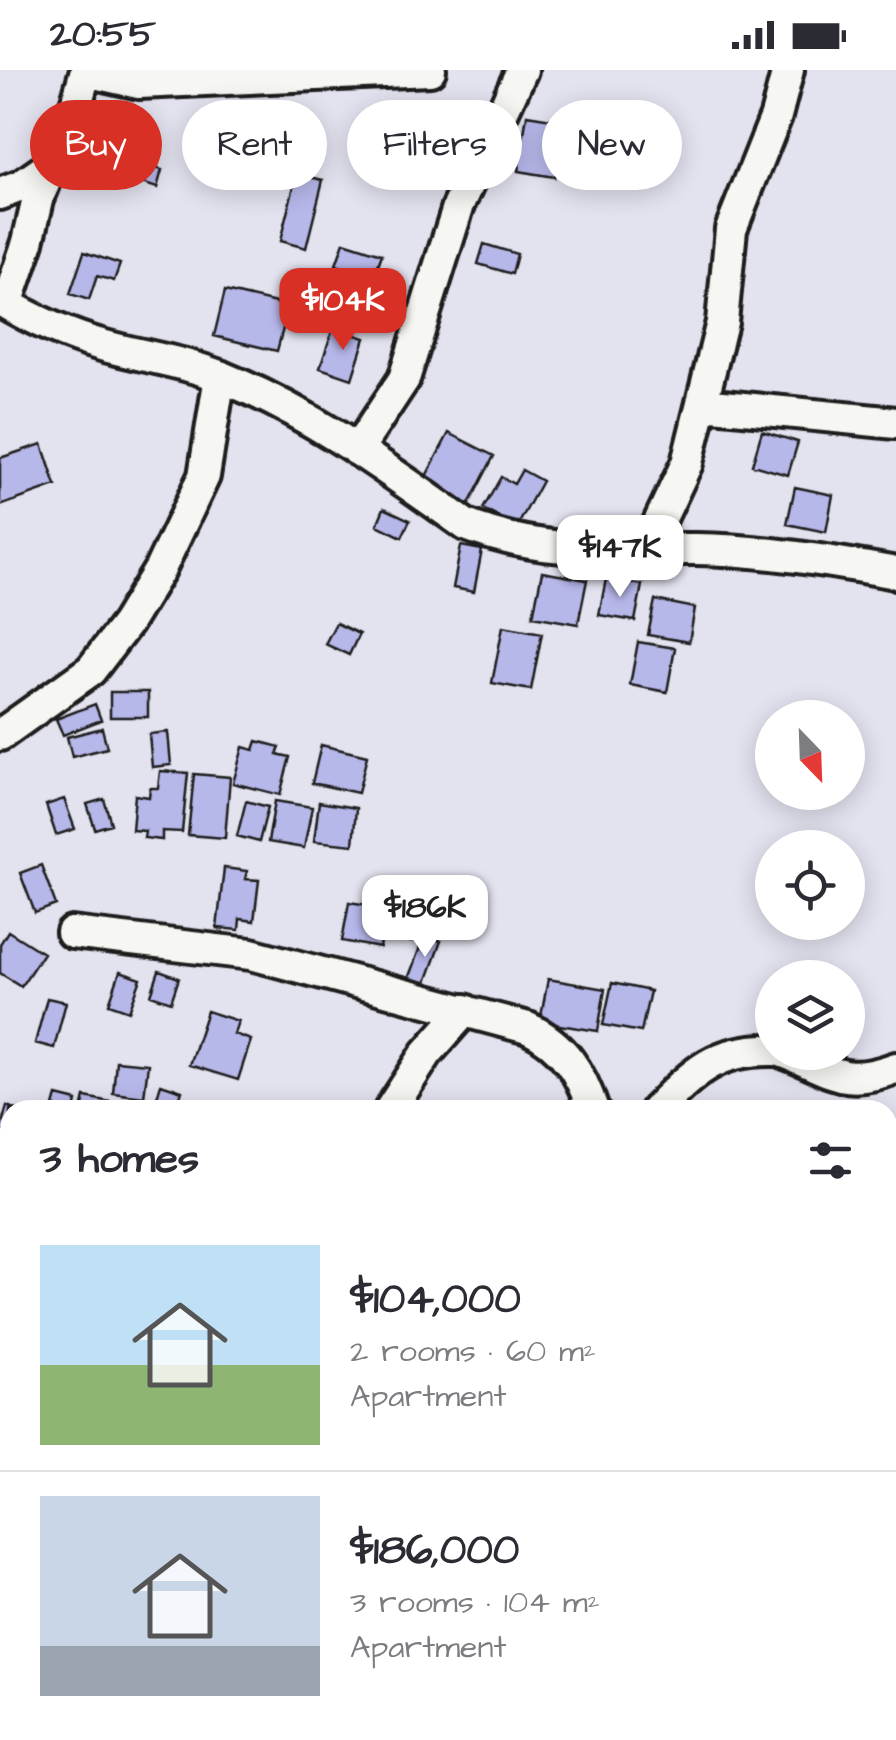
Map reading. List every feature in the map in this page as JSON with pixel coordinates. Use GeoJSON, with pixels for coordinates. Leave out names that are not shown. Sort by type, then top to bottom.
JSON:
{"type":"FeatureCollection","features":[{"type":"Feature","properties":{"kind":"street"},"geometry":{"type":"LineString","coordinates":[[78,100],[86,70],[139,83],[430,70]]}},
{"type":"Feature","properties":{"kind":"street"},"geometry":{"type":"LineString","coordinates":[[357,450],[404,379],[458,207],[522,70]]}},
{"type":"Feature","properties":{"kind":"street"},"geometry":{"type":"LineString","coordinates":[[646,550],[686,464],[722,322],[731,230],[776,116],[788,70]]}},
{"type":"Feature","properties":{"kind":"street"},"geometry":{"type":"LineString","coordinates":[[0,194],[30,180]]}},
{"type":"Feature","properties":{"kind":"street"},"geometry":{"type":"LineString","coordinates":[[42,190],[3,302],[48,326],[106,346],[158,356],[220,376],[290,406],[466,525],[498,538],[584,551],[698,549],[896,573]]}},
{"type":"Feature","properties":{"kind":"street"},"geometry":{"type":"LineString","coordinates":[[0,735],[92,670],[127,623],[160,569],[204,476],[220,376]]}},
{"type":"Feature","properties":{"kind":"street"},"geometry":{"type":"LineString","coordinates":[[703,404],[896,422]]}},
{"type":"Feature","properties":{"kind":"street"},"geometry":{"type":"LineString","coordinates":[[72,933],[251,954],[528,1028],[549,1038],[573,1062],[589,1100]]}},
{"type":"Feature","properties":{"kind":"street"},"geometry":{"type":"LineString","coordinates":[[396,1100],[426,1053],[465,1010]]}},
{"type":"Feature","properties":{"kind":"street"},"geometry":{"type":"LineString","coordinates":[[666,1100],[692,1074],[721,1056],[755,1049]]}},
{"type":"Feature","properties":{"kind":"street"},"geometry":{"type":"LineString","coordinates":[[821,1070],[834,1076],[859,1078],[896,1068]]}},
{"type":"Feature","properties":{"kind":"building"},"geometry":{"type":"Polygon","coordinates":[[[527,115],[542,117],[542,175],[522,172],[527,115]]]}},
{"type":"Feature","properties":{"kind":"building"},"geometry":{"type":"Polygon","coordinates":[[[293,190],[320,190],[306,248],[280,241],[293,190]]]}},
{"type":"Feature","properties":{"kind":"building"},"geometry":{"type":"Polygon","coordinates":[[[344,242],[382,254],[374,277],[336,265],[344,242]]]}},
{"type":"Feature","properties":{"kind":"building"},"geometry":{"type":"Polygon","coordinates":[[[484,244],[517,254],[512,274],[478,264],[484,244]]]}},
{"type":"Feature","properties":{"kind":"building"},"geometry":{"type":"Polygon","coordinates":[[[84,252],[120,264],[114,281],[97,276],[89,300],[70,294],[84,252]]]}},
{"type":"Feature","properties":{"kind":"building"},"geometry":{"type":"Polygon","coordinates":[[[225,291],[289,306],[277,351],[214,336],[225,291]]]}},
{"type":"Feature","properties":{"kind":"building"},"geometry":{"type":"Polygon","coordinates":[[[333,328],[365,338],[352,379],[320,368],[333,328]]]}},
{"type":"Feature","properties":{"kind":"building"},"geometry":{"type":"Polygon","coordinates":[[[762,431],[798,442],[788,475],[752,465],[762,431]]]}},
{"type":"Feature","properties":{"kind":"building"},"geometry":{"type":"Polygon","coordinates":[[[449,433],[494,456],[468,506],[423,482],[449,433]]]}},
{"type":"Feature","properties":{"kind":"building"},"geometry":{"type":"Polygon","coordinates":[[[42,444],[56,486],[0,506],[0,458],[42,444]]]}},
{"type":"Feature","properties":{"kind":"building"},"geometry":{"type":"Polygon","coordinates":[[[522,470],[542,481],[517,527],[483,509],[501,477],[514,484],[522,470]]]}},
{"type":"Feature","properties":{"kind":"building"},"geometry":{"type":"Polygon","coordinates":[[[795,487],[833,495],[826,532],[787,524],[795,487]]]}},
{"type":"Feature","properties":{"kind":"building"},"geometry":{"type":"Polygon","coordinates":[[[384,508],[410,520],[402,537],[377,525],[384,508]]]}},
{"type":"Feature","properties":{"kind":"building"},"geometry":{"type":"Polygon","coordinates":[[[461,546],[482,550],[474,592],[453,588],[461,546]]]}},
{"type":"Feature","properties":{"kind":"building"},"geometry":{"type":"Polygon","coordinates":[[[542,572],[587,580],[578,624],[533,616],[542,572]]]}},
{"type":"Feature","properties":{"kind":"building"},"geometry":{"type":"Polygon","coordinates":[[[606,579],[642,585],[635,621],[599,615],[606,579]]]}},
{"type":"Feature","properties":{"kind":"building"},"geometry":{"type":"Polygon","coordinates":[[[655,600],[695,608],[689,642],[648,635],[655,600]]]}},
{"type":"Feature","properties":{"kind":"building"},"geometry":{"type":"Polygon","coordinates":[[[336,623],[359,634],[349,655],[325,644],[336,623]]]}},
{"type":"Feature","properties":{"kind":"building"},"geometry":{"type":"Polygon","coordinates":[[[503,626],[542,633],[531,690],[492,683],[503,626]]]}},
{"type":"Feature","properties":{"kind":"building"},"geometry":{"type":"Polygon","coordinates":[[[638,642],[675,648],[667,692],[630,685],[638,642]]]}},
{"type":"Feature","properties":{"kind":"building"},"geometry":{"type":"Polygon","coordinates":[[[110,692],[148,692],[148,717],[110,717],[110,692]]]}},
{"type":"Feature","properties":{"kind":"building"},"geometry":{"type":"Polygon","coordinates":[[[95,704],[101,720],[63,735],[56,719],[95,704]]]}},
{"type":"Feature","properties":{"kind":"building"},"geometry":{"type":"Polygon","coordinates":[[[102,728],[107,748],[72,757],[67,737],[102,728]]]}},
{"type":"Feature","properties":{"kind":"building"},"geometry":{"type":"Polygon","coordinates":[[[168,732],[171,765],[152,767],[149,734],[168,732]]]}},
{"type":"Feature","properties":{"kind":"building"},"geometry":{"type":"Polygon","coordinates":[[[257,741],[280,747],[277,754],[290,757],[280,795],[233,783],[243,747],[254,750],[257,741]]]}},
{"type":"Feature","properties":{"kind":"building"},"geometry":{"type":"Polygon","coordinates":[[[321,745],[367,756],[358,793],[312,783],[321,745]]]}},
{"type":"Feature","properties":{"kind":"building"},"geometry":{"type":"Polygon","coordinates":[[[160,771],[188,773],[182,832],[162,831],[162,840],[144,838],[145,831],[132,830],[135,795],[149,797],[150,788],[158,788],[160,771]]]}},
{"type":"Feature","properties":{"kind":"building"},"geometry":{"type":"Polygon","coordinates":[[[194,774],[230,777],[225,838],[188,835],[194,774]]]}},
{"type":"Feature","properties":{"kind":"building"},"geometry":{"type":"Polygon","coordinates":[[[64,799],[75,829],[56,835],[46,805],[64,799]]]}},
{"type":"Feature","properties":{"kind":"building"},"geometry":{"type":"Polygon","coordinates":[[[104,799],[111,824],[95,829],[87,804],[104,799]]]}},
{"type":"Feature","properties":{"kind":"building"},"geometry":{"type":"Polygon","coordinates":[[[246,801],[268,807],[259,842],[237,836],[246,801]]]}},
{"type":"Feature","properties":{"kind":"building"},"geometry":{"type":"Polygon","coordinates":[[[275,801],[312,807],[304,848],[268,842],[275,801]]]}},
{"type":"Feature","properties":{"kind":"building"},"geometry":{"type":"Polygon","coordinates":[[[319,802],[356,808],[353,845],[314,841],[319,802]]]}},
{"type":"Feature","properties":{"kind":"building"},"geometry":{"type":"Polygon","coordinates":[[[41,865],[56,905],[35,913],[20,873],[41,865]]]}},
{"type":"Feature","properties":{"kind":"building"},"geometry":{"type":"Polygon","coordinates":[[[224,868],[247,871],[245,879],[259,880],[254,921],[240,919],[239,930],[217,928],[224,868]]]}},
{"type":"Feature","properties":{"kind":"building"},"geometry":{"type":"Polygon","coordinates":[[[398,900],[423,910],[411,942],[385,932],[398,900]]]}},
{"type":"Feature","properties":{"kind":"building"},"geometry":{"type":"Polygon","coordinates":[[[349,902],[387,908],[380,948],[342,941],[349,902]]]}},
{"type":"Feature","properties":{"kind":"building"},"geometry":{"type":"Polygon","coordinates":[[[8,931],[43,953],[21,986],[0,973],[0,944],[8,931]]]}},
{"type":"Feature","properties":{"kind":"building"},"geometry":{"type":"Polygon","coordinates":[[[425,934],[441,941],[425,985],[408,979],[425,934]]]}},
{"type":"Feature","properties":{"kind":"building"},"geometry":{"type":"Polygon","coordinates":[[[159,971],[179,978],[171,1002],[151,995],[159,971]]]}},
{"type":"Feature","properties":{"kind":"building"},"geometry":{"type":"Polygon","coordinates":[[[120,972],[141,979],[129,1011],[109,1004],[120,972]]]}},
{"type":"Feature","properties":{"kind":"building"},"geometry":{"type":"Polygon","coordinates":[[[548,979],[605,989],[598,1031],[540,1022],[548,979]]]}},
{"type":"Feature","properties":{"kind":"building"},"geometry":{"type":"Polygon","coordinates":[[[612,983],[650,991],[641,1032],[603,1025],[612,983]]]}},
{"type":"Feature","properties":{"kind":"building"},"geometry":{"type":"Polygon","coordinates":[[[47,998],[66,1002],[54,1048],[35,1043],[47,998]]]}},
{"type":"Feature","properties":{"kind":"building"},"geometry":{"type":"Polygon","coordinates":[[[207,1011],[238,1021],[234,1034],[251,1040],[238,1080],[189,1065],[207,1011]]]}},
{"type":"Feature","properties":{"kind":"building"},"geometry":{"type":"Polygon","coordinates":[[[116,1061],[148,1064],[144,1097],[113,1093],[116,1061]]]}},
{"type":"Feature","properties":{"kind":"building"},"geometry":{"type":"Polygon","coordinates":[[[161,1084],[182,1091],[179,1100],[156,1100],[161,1084]]]}}]}
